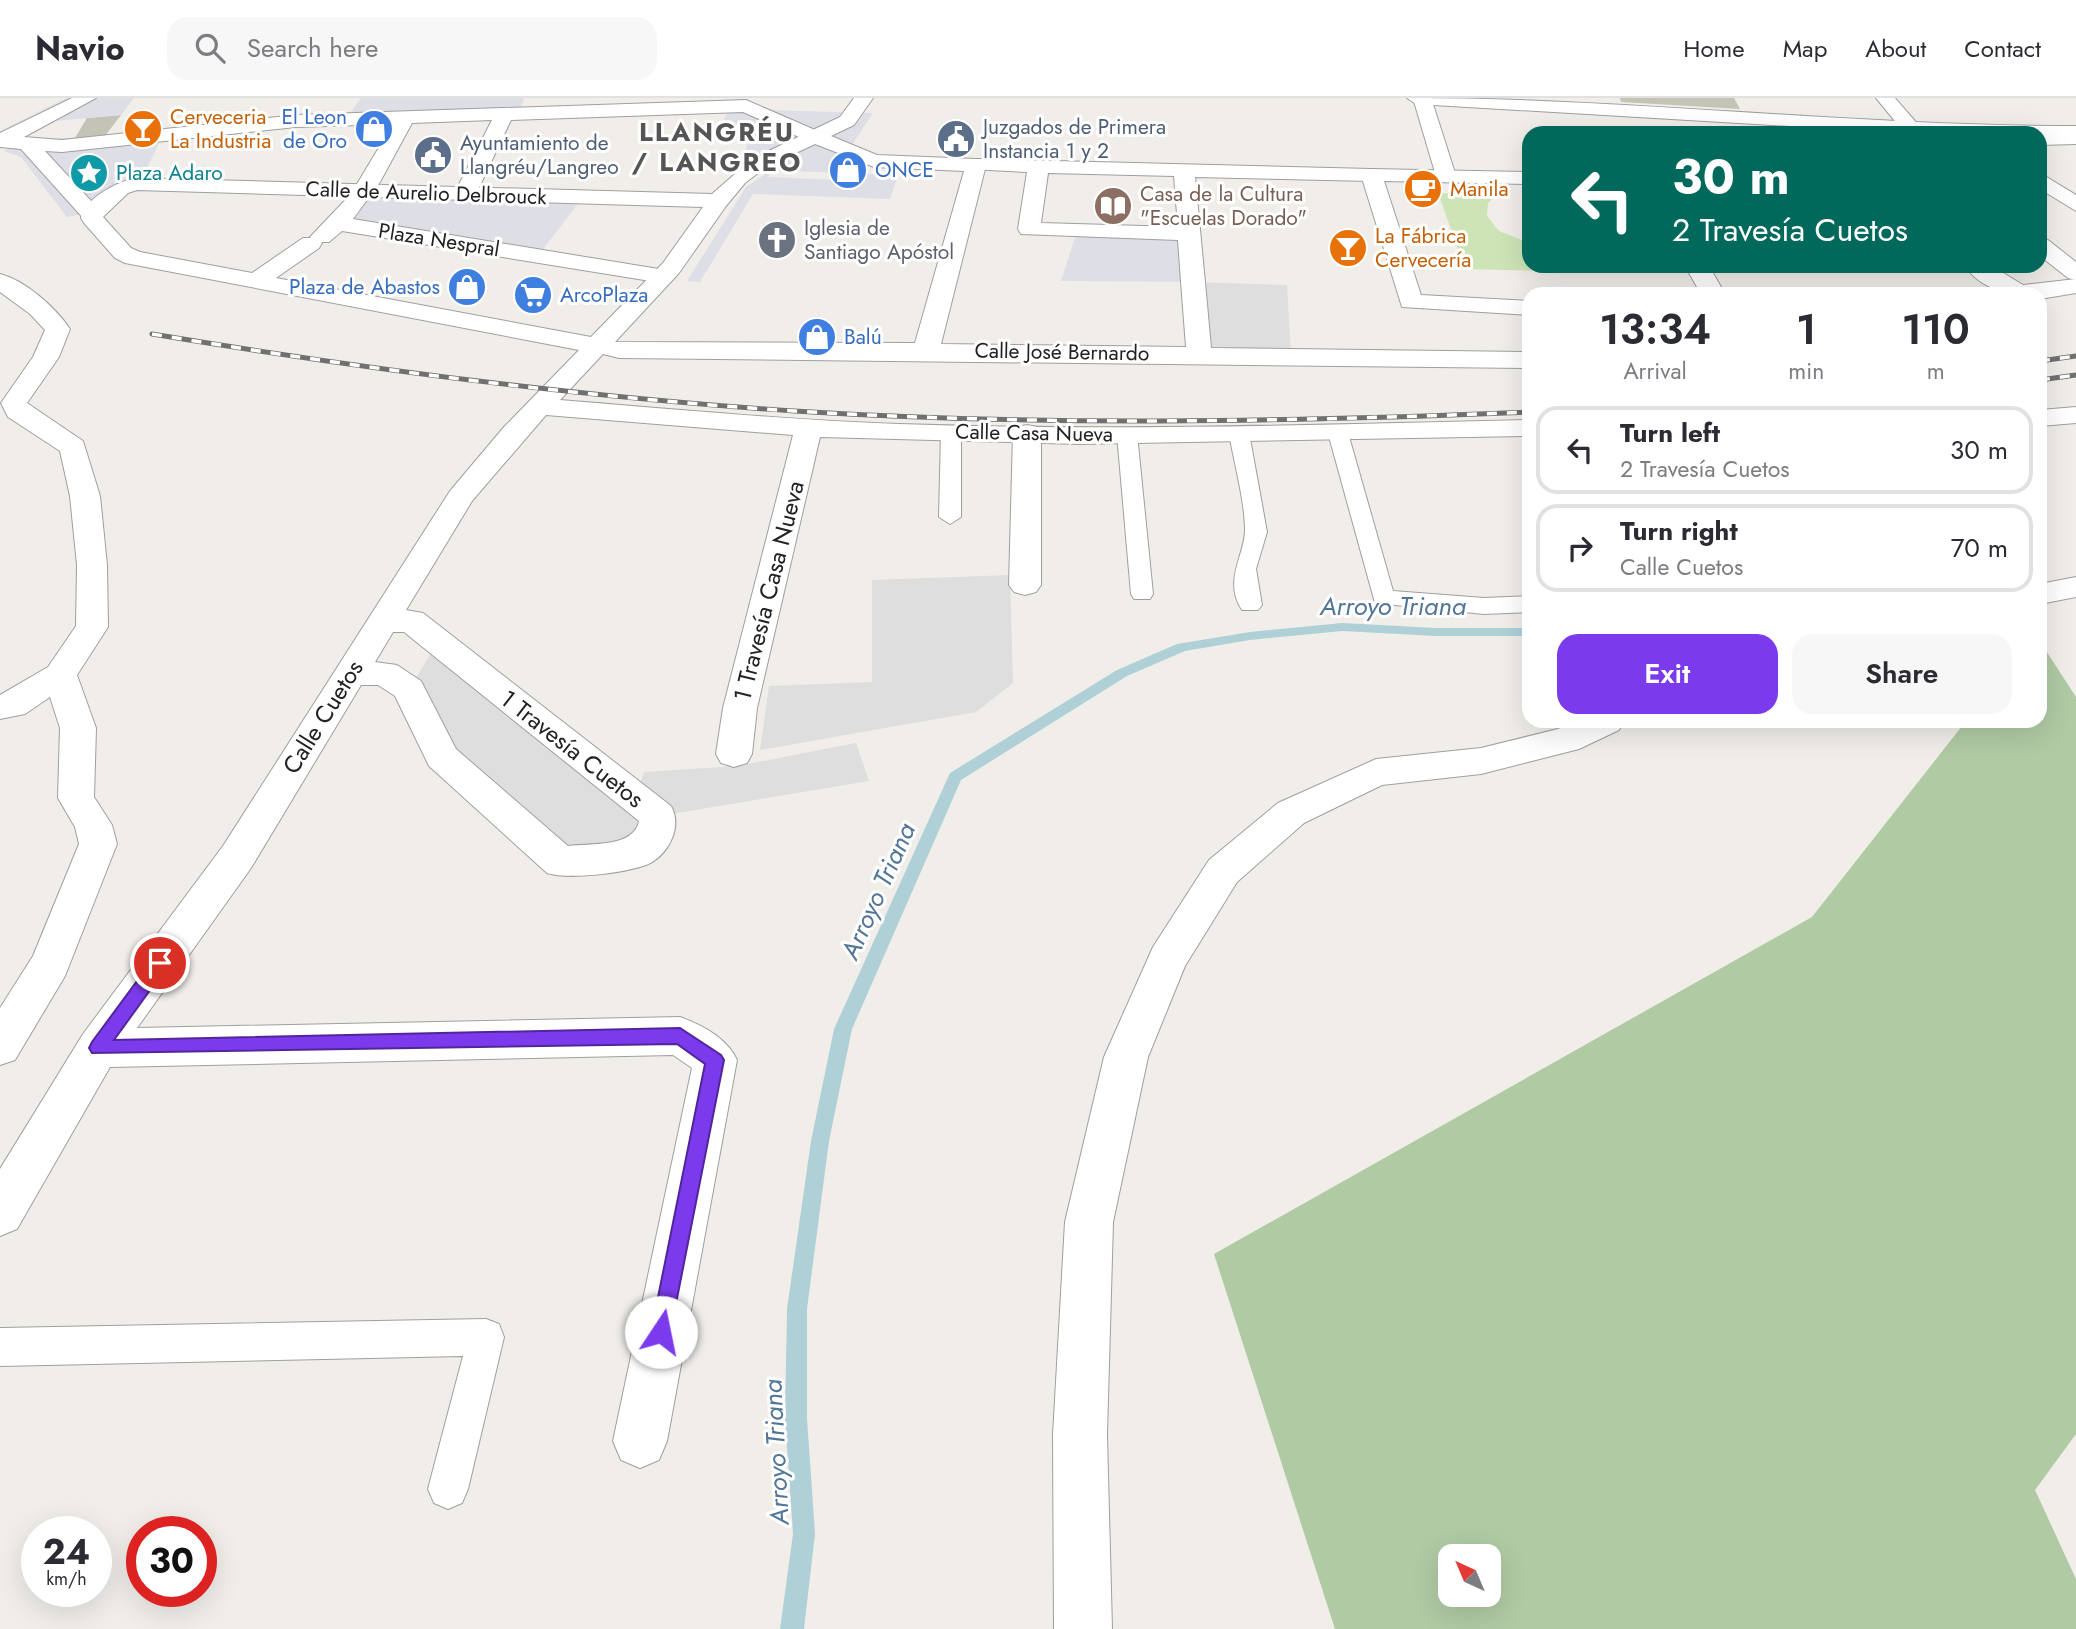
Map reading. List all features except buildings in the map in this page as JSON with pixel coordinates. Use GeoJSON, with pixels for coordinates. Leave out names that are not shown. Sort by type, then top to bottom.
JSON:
{"type":"FeatureCollection","features":[{"type":"Feature","properties":{"kind":"street"},"geometry":{"type":"LineString","coordinates":[[15,143],[87,98]]}},
{"type":"Feature","properties":{"kind":"street"},"geometry":{"type":"LineString","coordinates":[[292,121],[300,98]]}},
{"type":"Feature","properties":{"kind":"street"},"geometry":{"type":"LineString","coordinates":[[348,119],[366,98]]}},
{"type":"Feature","properties":{"kind":"street","name":"Calle Cuetos"},"geometry":{"type":"LineString","coordinates":[[0,1213],[98,1048],[236,857],[454,505],[546,398],[663,276],[718,201],[759,163],[847,121],[864,98]]}},
{"type":"Feature","properties":{"kind":"street"},"geometry":{"type":"LineString","coordinates":[[1416,98],[1872,126]]}},
{"type":"Feature","properties":{"kind":"street"},"geometry":{"type":"LineString","coordinates":[[1422,98],[1446,176]]}},
{"type":"Feature","properties":{"kind":"street"},"geometry":{"type":"LineString","coordinates":[[1885,98],[1897,126]]}},
{"type":"Feature","properties":{"kind":"street"},"geometry":{"type":"LineString","coordinates":[[15,143],[100,144],[292,121],[741,102],[874,161],[976,166],[1522,178]]}},
{"type":"Feature","properties":{"kind":"street"},"geometry":{"type":"LineString","coordinates":[[465,194],[512,110]]}},
{"type":"Feature","properties":{"kind":"street"},"geometry":{"type":"LineString","coordinates":[[256,281],[340,224],[363,192],[406,117]]}},
{"type":"Feature","properties":{"kind":"street"},"geometry":{"type":"LineString","coordinates":[[2047,132],[2076,132]]}},
{"type":"Feature","properties":{"kind":"street"},"geometry":{"type":"LineString","coordinates":[[2047,139],[2076,138]]}},
{"type":"Feature","properties":{"kind":"street"},"geometry":{"type":"LineString","coordinates":[[15,143],[92,214]]}},
{"type":"Feature","properties":{"kind":"street"},"geometry":{"type":"LineString","coordinates":[[2047,149],[2076,148]]}},
{"type":"Feature","properties":{"kind":"street"},"geometry":{"type":"LineString","coordinates":[[926,351],[976,166]]}},
{"type":"Feature","properties":{"kind":"street"},"geometry":{"type":"LineString","coordinates":[[1038,167],[1029,229],[1190,234]]}},
{"type":"Feature","properties":{"kind":"street"},"geometry":{"type":"LineString","coordinates":[[1184,170],[1199,354]]}},
{"type":"Feature","properties":{"kind":"street"},"geometry":{"type":"LineString","coordinates":[[1371,175],[1410,302],[1522,308]]}},
{"type":"Feature","properties":{"kind":"street","name":"Calle de Aurelio Delbrouck"},"geometry":{"type":"LineString","coordinates":[[92,214],[121,189],[135,184],[718,201]]}},
{"type":"Feature","properties":{"kind":"street"},"geometry":{"type":"LineString","coordinates":[[2047,184],[2076,205]]}},
{"type":"Feature","properties":{"kind":"street","name":"Calle José Bernardo"},"geometry":{"type":"LineString","coordinates":[[92,214],[92,218],[123,253],[133,258],[619,350],[926,351],[1522,360]]}},
{"type":"Feature","properties":{"kind":"street","name":"Plaza Nespral"},"geometry":{"type":"LineString","coordinates":[[340,224],[663,276]]}},
{"type":"Feature","properties":{"kind":"street"},"geometry":{"type":"LineString","coordinates":[[2047,250],[2076,272]]}},
{"type":"Feature","properties":{"kind":"street"},"geometry":{"type":"LineString","coordinates":[[1985,273],[2002,287]]}},
{"type":"Feature","properties":{"kind":"street"},"geometry":{"type":"LineString","coordinates":[[0,281],[39,309],[58,329],[47,357],[7,405],[73,447],[85,496],[92,565],[92,627],[60,675],[13,705],[0,707]]}},
{"type":"Feature","properties":{"kind":"street"},"geometry":{"type":"LineString","coordinates":[[2047,289],[2076,286]]}},
{"type":"Feature","properties":{"kind":"street","name":"Calle Casa Nueva"},"geometry":{"type":"LineString","coordinates":[[546,398],[808,428],[1127,435],[1522,428]]}},
{"type":"Feature","properties":{"kind":"street"},"geometry":{"type":"LineString","coordinates":[[2047,417],[2076,415]]}},
{"type":"Feature","properties":{"kind":"street","name":"1 Travesía Casa Nueva"},"geometry":{"type":"LineString","coordinates":[[734,754],[740,708],[808,428]]}},
{"type":"Feature","properties":{"kind":"street"},"geometry":{"type":"LineString","coordinates":[[1025,585],[1027,433]]}},
{"type":"Feature","properties":{"kind":"street"},"geometry":{"type":"LineString","coordinates":[[2047,593],[2076,587]]}},
{"type":"Feature","properties":{"kind":"street","name":"1 Travesía Cuetos"},"geometry":{"type":"LineString","coordinates":[[350,674],[385,673],[409,689],[442,757],[561,862],[636,853],[655,835],[658,816],[412,621],[383,621]]}},
{"type":"Feature","properties":{"kind":"street"},"geometry":{"type":"LineString","coordinates":[[0,1046],[50,964],[98,844],[93,825],[76,798],[78,728],[60,675]]}},
{"type":"Feature","properties":{"kind":"street"},"geometry":{"type":"LineString","coordinates":[[1083,1629],[1080,1435],[1089,1222],[1126,1058],[1167,959],[1223,872],[1292,813],[1376,772],[1481,761],[1567,740],[1592,728]]}},
{"type":"Feature","properties":{"kind":"street"},"geometry":{"type":"LineString","coordinates":[[98,1048],[680,1036],[715,1060],[640,1441]]}},
{"type":"Feature","properties":{"kind":"lane"},"geometry":{"type":"LineString","coordinates":[[950,517],[951,432]]}},
{"type":"Feature","properties":{"kind":"lane"},"geometry":{"type":"LineString","coordinates":[[1239,433],[1256,533],[1245,569],[1250,604]]}},
{"type":"Feature","properties":{"kind":"lane"},"geometry":{"type":"LineString","coordinates":[[1338,433],[1384,598],[1484,606],[1522,604]]}},
{"type":"Feature","properties":{"kind":"lane"},"geometry":{"type":"LineString","coordinates":[[1127,435],[1142,594]]}},
{"type":"Feature","properties":{"kind":"lane"},"geometry":{"type":"LineString","coordinates":[[0,1347],[486,1337],[448,1489]]}},
{"type":"Feature","properties":{"kind":"shaded area","name":"Plaza Adaro"},"geometry":{"type":"Polygon","coordinates":[[[66,98],[134,98],[121,115],[44,122],[19,143],[31,138],[161,139],[144,174],[107,210],[67,217],[21,157],[4,151],[17,144],[0,141],[0,131],[66,98]]]}},
{"type":"Feature","properties":{"kind":"shaded area"},"geometry":{"type":"Polygon","coordinates":[[[361,98],[524,98],[519,114],[346,119],[361,98]]]}},
{"type":"Feature","properties":{"kind":"shaded area"},"geometry":{"type":"Polygon","coordinates":[[[1620,98],[1734,98],[1740,109],[1621,102],[1620,98]]]}},
{"type":"Feature","properties":{"kind":"shaded area"},"geometry":{"type":"Polygon","coordinates":[[[767,110],[873,113],[854,142],[840,173],[772,170],[768,177],[842,180],[845,173],[898,175],[890,199],[753,194],[700,282],[687,281],[746,187],[770,171],[733,169],[736,157],[744,157],[752,124],[722,125],[727,112],[767,110]]]}},
{"type":"Feature","properties":{"kind":"shaded area"},"geometry":{"type":"Polygon","coordinates":[[[121,115],[105,136],[75,138],[87,118],[121,115]]]}},
{"type":"Feature","properties":{"kind":"shaded area"},"geometry":{"type":"Polygon","coordinates":[[[363,192],[583,197],[538,256],[340,224],[363,192]]]}},
{"type":"Feature","properties":{"kind":"shaded area"},"geometry":{"type":"Polygon","coordinates":[[[1077,231],[1190,234],[1193,282],[1061,281],[1077,231]]]}},
{"type":"Feature","properties":{"kind":"shaded area"},"geometry":{"type":"Polygon","coordinates":[[[1193,282],[1287,285],[1291,355],[1199,354],[1193,282]]]}},
{"type":"Feature","properties":{"kind":"shaded area"},"geometry":{"type":"Polygon","coordinates":[[[1010,575],[1013,683],[976,712],[760,750],[769,686],[872,682],[872,580],[1010,575]]]}},
{"type":"Feature","properties":{"kind":"shaded area"},"geometry":{"type":"Polygon","coordinates":[[[438,642],[635,798],[644,772],[737,766],[856,743],[869,781],[659,816],[655,835],[561,862],[442,757],[409,689],[438,642]]]}},
{"type":"Feature","properties":{"kind":"green space"},"geometry":{"type":"Polygon","coordinates":[[[1438,193],[1496,195],[1488,203],[1487,216],[1499,231],[1522,240],[1522,270],[1465,269],[1438,193]]]}},
{"type":"Feature","properties":{"kind":"green space"},"geometry":{"type":"Polygon","coordinates":[[[2047,652],[2076,697],[2076,1434],[2035,1490],[2076,1579],[2076,1629],[1335,1629],[1214,1254],[1812,917],[1960,728],[2047,728],[2047,652]]]}},
{"type":"Feature","properties":{"kind":"waterway","name":"Arroyo Triana"},"geometry":{"type":"LineString","coordinates":[[792,1629],[804,1534],[796,1418],[797,1309],[820,1141],[843,1029],[955,777],[1122,673],[1182,647],[1250,636],[1342,627],[1436,632],[1522,632]]}},
{"type":"Feature","properties":{"kind":"railway"},"geometry":{"type":"LineString","coordinates":[[152,334],[312,359],[552,390],[794,411],[1070,421],[1346,418],[1522,412]]}},
{"type":"Feature","properties":{"kind":"railway"},"geometry":{"type":"LineString","coordinates":[[2047,360],[2076,356]]}},
{"type":"Feature","properties":{"kind":"railway"},"geometry":{"type":"LineString","coordinates":[[2047,379],[2076,375]]}},
{"type":"Feature","properties":{"kind":"place","name":"Cerveceria La Industria"},"geometry":{"type":"Point","coordinates":[143,129]}},
{"type":"Feature","properties":{"kind":"place","name":"El Leon de Oro"},"geometry":{"type":"Point","coordinates":[374,129]}},
{"type":"Feature","properties":{"kind":"place","name":"Juzgados de Primera Instancia 1 y 2"},"geometry":{"type":"Point","coordinates":[956,139]}},
{"type":"Feature","properties":{"kind":"place","name":"Ayuntamiento de Llangréu/Langreo"},"geometry":{"type":"Point","coordinates":[433,155]}},
{"type":"Feature","properties":{"kind":"place","name":"ONCE"},"geometry":{"type":"Point","coordinates":[848,170]}},
{"type":"Feature","properties":{"kind":"place","name":"Plaza Adaro"},"geometry":{"type":"Point","coordinates":[89,173]}},
{"type":"Feature","properties":{"kind":"place","name":"Manila"},"geometry":{"type":"Point","coordinates":[1423,189]}},
{"type":"Feature","properties":{"kind":"place","name":"Casa de la Cultura \"Escuelas Dorado\""},"geometry":{"type":"Point","coordinates":[1113,206]}},
{"type":"Feature","properties":{"kind":"place","name":"Iglesia de Santiago Apóstol"},"geometry":{"type":"Point","coordinates":[777,240]}},
{"type":"Feature","properties":{"kind":"place","name":"La Fábrica Cervecería"},"geometry":{"type":"Point","coordinates":[1348,248]}},
{"type":"Feature","properties":{"kind":"place","name":"Plaza de Abastos"},"geometry":{"type":"Point","coordinates":[467,287]}},
{"type":"Feature","properties":{"kind":"place","name":"ArcoPlaza"},"geometry":{"type":"Point","coordinates":[533,295]}},
{"type":"Feature","properties":{"kind":"place","name":"Balú"},"geometry":{"type":"Point","coordinates":[817,337]}},
{"type":"Feature","properties":{"kind":"district","name":"LLANGRÉU / LANGREO"},"geometry":{"type":"Point","coordinates":[717,147]}},
{"type":"Feature","properties":{"kind":"route"},"geometry":{"type":"LineString","coordinates":[[160,963],[98,1048],[680,1036],[715,1060],[661,1332]]}}]}
